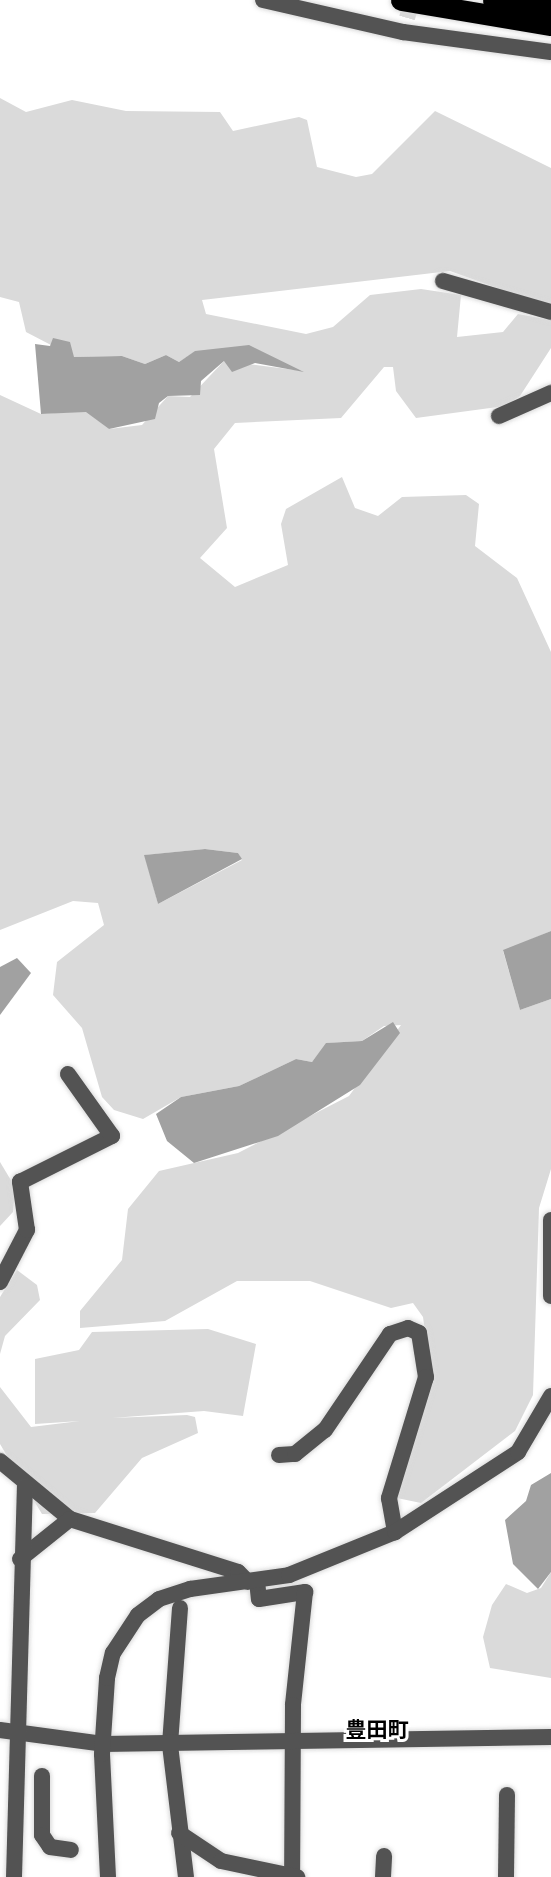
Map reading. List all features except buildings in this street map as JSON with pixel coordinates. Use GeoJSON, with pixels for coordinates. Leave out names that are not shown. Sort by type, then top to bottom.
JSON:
{"type":"FeatureCollection","features":[{"type":"Feature","properties":{"kind":"highway"},"geometry":{"type":"LineString","coordinates":[[493,0],[551,9]]}},
{"type":"Feature","properties":{"kind":"highway"},"geometry":{"type":"LineString","coordinates":[[404,17],[551,24]]}},
{"type":"Feature","properties":{"kind":"street"},"geometry":{"type":"LineString","coordinates":[[262,0],[404,17],[551,52]]}},
{"type":"Feature","properties":{"kind":"street"},"geometry":{"type":"LineString","coordinates":[[443,281],[551,312]]}},
{"type":"Feature","properties":{"kind":"street"},"geometry":{"type":"LineString","coordinates":[[499,416],[551,393]]}},
{"type":"Feature","properties":{"kind":"street"},"geometry":{"type":"LineString","coordinates":[[0,1282],[27,1230],[20,1182],[112,1136],[68,1074]]}},
{"type":"Feature","properties":{"kind":"street"},"geometry":{"type":"LineString","coordinates":[[551,1220],[551,1296]]}},
{"type":"Feature","properties":{"kind":"street"},"geometry":{"type":"LineString","coordinates":[[279,1455],[295,1454],[325,1430],[390,1334],[408,1328],[419,1333],[426,1377],[389,1498],[395,1532]]}},
{"type":"Feature","properties":{"kind":"street"},"geometry":{"type":"LineString","coordinates":[[108,1877],[102,1749],[113,1653],[138,1615],[159,1599],[190,1589],[253,1582],[343,1558],[395,1532],[518,1452],[551,1396]]}},
{"type":"Feature","properties":{"kind":"street"},"geometry":{"type":"LineString","coordinates":[[0,1461],[25,1486],[69,1519],[238,1572],[253,1582],[259,1598],[305,1592],[292,1741],[295,1876],[222,1861],[179,1833]]}},
{"type":"Feature","properties":{"kind":"street"},"geometry":{"type":"LineString","coordinates":[[14,1877],[14,1835],[5,1735],[25,1486]]}},
{"type":"Feature","properties":{"kind":"street"},"geometry":{"type":"LineString","coordinates":[[20,1559],[69,1519]]}},
{"type":"Feature","properties":{"kind":"street"},"geometry":{"type":"LineString","coordinates":[[180,1608],[170,1745],[186,1877]]}},
{"type":"Feature","properties":{"kind":"street"},"geometry":{"type":"LineString","coordinates":[[5,1735],[102,1749],[292,1741],[551,1737]]}},
{"type":"Feature","properties":{"kind":"street"},"geometry":{"type":"LineString","coordinates":[[42,1776],[42,1835],[50,1847],[71,1850]]}},
{"type":"Feature","properties":{"kind":"street"},"geometry":{"type":"LineString","coordinates":[[506,1877],[507,1795]]}},
{"type":"Feature","properties":{"kind":"street"},"geometry":{"type":"LineString","coordinates":[[14,1835],[42,1835]]}},
{"type":"Feature","properties":{"kind":"street"},"geometry":{"type":"LineString","coordinates":[[383,1877],[384,1856]]}},
{"type":"Feature","properties":{"kind":"shaded area"},"geometry":{"type":"Polygon","coordinates":[[[0,98],[26,112],[72,100],[126,111],[220,112],[233,131],[299,117],[307,120],[317,167],[356,177],[372,174],[435,111],[551,168],[551,307],[450,271],[202,300],[206,314],[306,334],[333,327],[370,295],[421,289],[461,295],[457,337],[503,332],[518,314],[551,320],[551,348],[520,396],[505,406],[416,418],[396,391],[393,367],[384,367],[341,418],[235,423],[214,449],[227,528],[200,558],[235,587],[288,565],[281,524],[286,509],[342,477],[355,508],[378,516],[402,497],[466,495],[479,504],[475,546],[517,578],[551,652],[551,931],[503,951],[520,1010],[551,999],[551,1169],[539,1208],[533,1395],[515,1431],[421,1503],[397,1498],[429,1361],[423,1317],[413,1303],[391,1308],[310,1281],[237,1281],[165,1321],[80,1328],[80,1311],[122,1260],[128,1209],[159,1171],[238,1153],[349,1096],[401,1025],[384,1026],[362,1041],[327,1043],[312,1062],[296,1059],[239,1086],[181,1097],[143,1119],[114,1110],[102,1097],[82,1028],[53,995],[57,962],[104,925],[98,903],[73,901],[0,930],[0,395],[41,414],[86,411],[109,429],[142,425],[168,396],[190,397],[224,361],[303,371],[196,351],[179,362],[166,355],[145,364],[122,356],[74,357],[26,332],[19,302],[0,297],[0,98]],[[205,849],[145,855],[158,904],[242,860],[238,853],[205,849]]]}},
{"type":"Feature","properties":{"kind":"shaded area"},"geometry":{"type":"Polygon","coordinates":[[[53,338],[70,342],[74,357],[122,356],[145,364],[166,355],[179,362],[195,351],[249,345],[304,372],[255,363],[232,372],[224,361],[201,381],[200,395],[168,396],[159,403],[155,419],[109,429],[86,412],[41,414],[35,344],[50,346],[53,338]]]}},
{"type":"Feature","properties":{"kind":"shaded area"},"geometry":{"type":"Polygon","coordinates":[[[205,849],[238,853],[242,859],[158,904],[144,855],[205,849]]]}},
{"type":"Feature","properties":{"kind":"shaded area"},"geometry":{"type":"Polygon","coordinates":[[[551,931],[551,999],[520,1010],[503,950],[551,931]]]}},
{"type":"Feature","properties":{"kind":"shaded area"},"geometry":{"type":"Polygon","coordinates":[[[17,958],[31,973],[0,1015],[0,967],[17,958]]]}},
{"type":"Feature","properties":{"kind":"shaded area"},"geometry":{"type":"Polygon","coordinates":[[[393,1022],[400,1033],[360,1085],[278,1136],[194,1163],[167,1141],[156,1114],[181,1097],[239,1086],[296,1059],[312,1062],[326,1043],[362,1041],[393,1022]]]}},
{"type":"Feature","properties":{"kind":"shaded area"},"geometry":{"type":"Polygon","coordinates":[[[0,1162],[15,1187],[13,1212],[0,1226],[0,1162]]]}},
{"type":"Feature","properties":{"kind":"shaded area"},"geometry":{"type":"Polygon","coordinates":[[[17,1270],[37,1285],[40,1300],[5,1336],[0,1354],[0,1297],[17,1270]]]}},
{"type":"Feature","properties":{"kind":"shaded area"},"geometry":{"type":"Polygon","coordinates":[[[208,1329],[256,1344],[243,1416],[204,1411],[112,1418],[187,1415],[195,1417],[198,1433],[142,1458],[95,1513],[42,1514],[0,1444],[0,1387],[31,1427],[80,1421],[35,1424],[35,1359],[79,1350],[92,1332],[208,1329]]]}},
{"type":"Feature","properties":{"kind":"shaded area"},"geometry":{"type":"Polygon","coordinates":[[[551,1473],[551,1572],[538,1589],[513,1564],[505,1520],[526,1501],[531,1485],[551,1473]]]}},
{"type":"Feature","properties":{"kind":"shaded area"},"geometry":{"type":"Polygon","coordinates":[[[551,1572],[551,1678],[490,1668],[483,1637],[492,1605],[506,1584],[527,1593],[541,1588],[551,1572]]]}},
{"type":"Feature","properties":{"kind":"tunnel"},"geometry":{"type":"LineString","coordinates":[[407,18],[412,0]]}},
{"type":"Feature","properties":{"kind":"district","name":"豊田町"},"geometry":{"type":"Point","coordinates":[377,1730]}}]}
